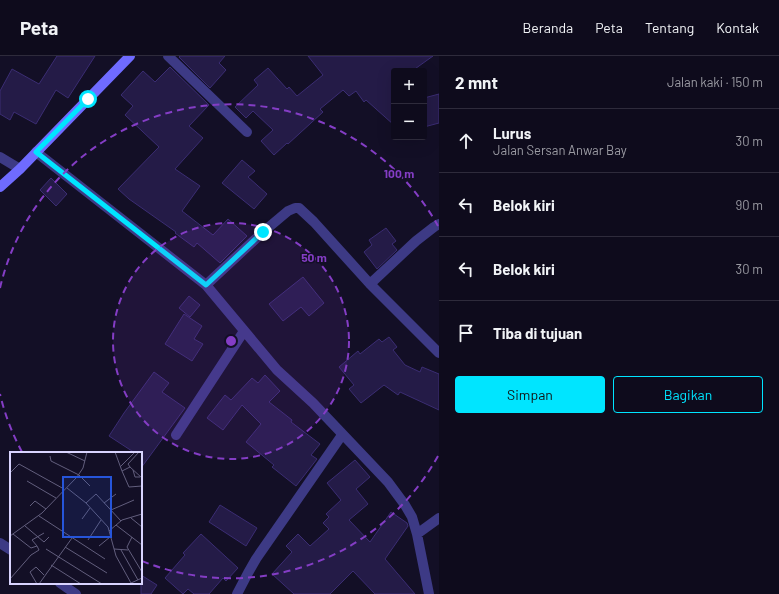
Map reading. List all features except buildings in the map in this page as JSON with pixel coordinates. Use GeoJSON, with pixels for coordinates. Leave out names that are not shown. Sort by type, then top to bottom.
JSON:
{"type":"FeatureCollection","features":[{"type":"Feature","properties":{"kind":"main road"},"geometry":{"type":"LineString","coordinates":[[0,187],[20,169],[130,56]]}},
{"type":"Feature","properties":{"kind":"street"},"geometry":{"type":"LineString","coordinates":[[168,56],[246,132]]}},
{"type":"Feature","properties":{"kind":"street"},"geometry":{"type":"LineString","coordinates":[[36,152],[206,285],[277,370],[313,403],[396,492],[412,517],[418,534],[429,594]]}},
{"type":"Feature","properties":{"kind":"street"},"geometry":{"type":"LineString","coordinates":[[0,157],[20,169]]}},
{"type":"Feature","properties":{"kind":"street"},"geometry":{"type":"LineString","coordinates":[[206,285],[288,211],[295,208],[301,209],[370,284],[438,351]]}},
{"type":"Feature","properties":{"kind":"street"},"geometry":{"type":"LineString","coordinates":[[370,284],[416,241],[434,226],[439,224]]}},
{"type":"Feature","properties":{"kind":"street"},"geometry":{"type":"LineString","coordinates":[[176,435],[244,331]]}},
{"type":"Feature","properties":{"kind":"street"},"geometry":{"type":"LineString","coordinates":[[237,594],[248,572],[342,435]]}},
{"type":"Feature","properties":{"kind":"street"},"geometry":{"type":"LineString","coordinates":[[418,534],[439,518]]}},
{"type":"Feature","properties":{"kind":"street"},"geometry":{"type":"LineString","coordinates":[[0,543],[10,549]]}},
{"type":"Feature","properties":{"kind":"street"},"geometry":{"type":"LineString","coordinates":[[61,584],[76,594]]}},
{"type":"Feature","properties":{"kind":"route"},"geometry":{"type":"LineString","coordinates":[[88,99],[36,152],[206,285],[263,232]]}}]}
